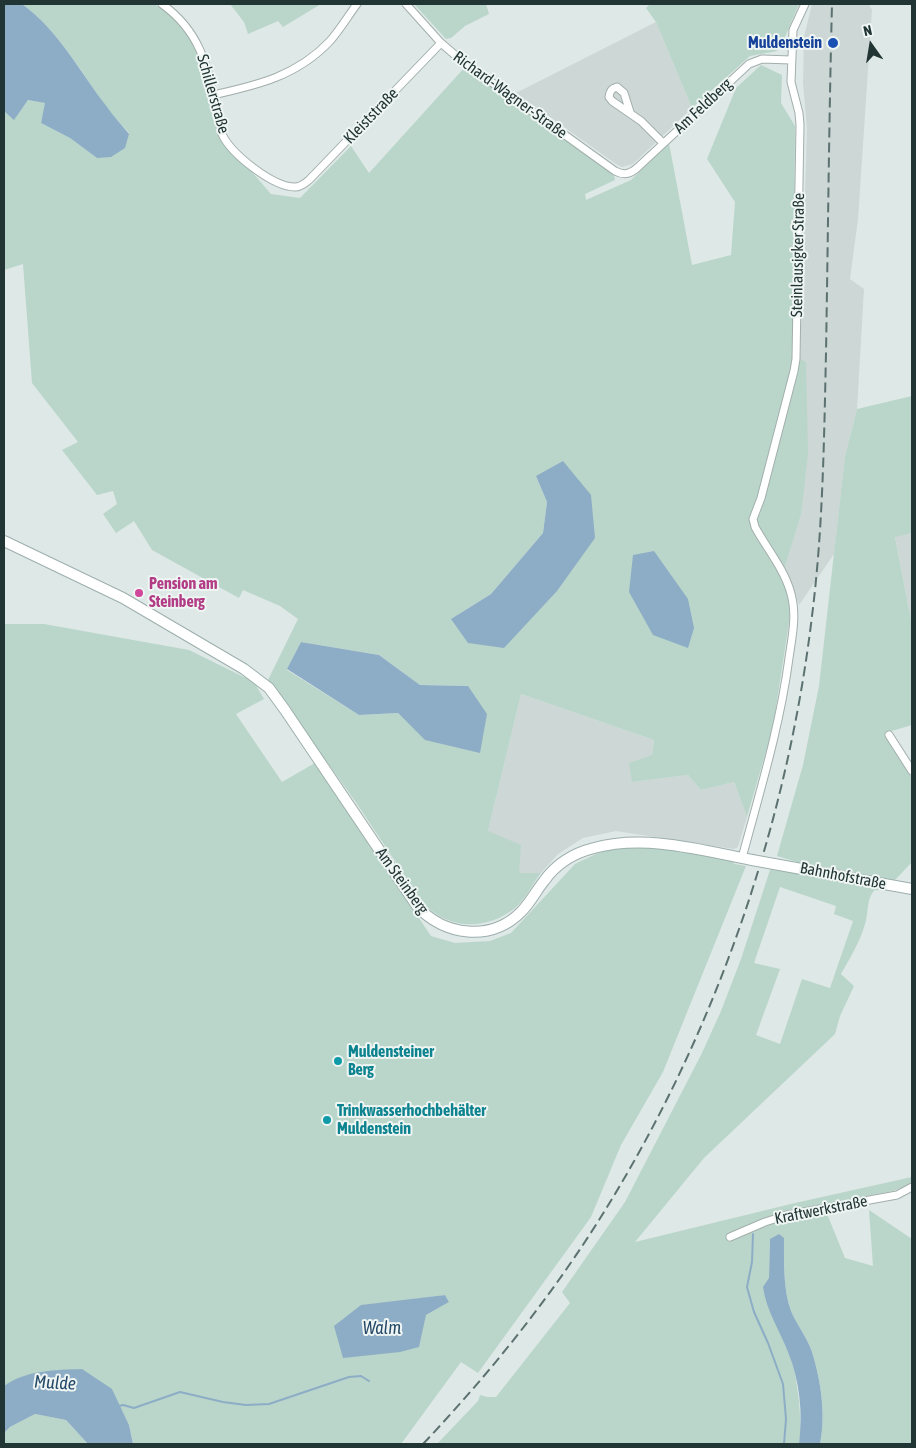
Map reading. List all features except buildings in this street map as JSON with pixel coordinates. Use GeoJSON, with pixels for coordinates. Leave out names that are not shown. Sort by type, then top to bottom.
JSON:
{"type":"FeatureCollection","features":[{"type":"Feature","properties":{"kind":"main road","name":"Am Steinberg"},"geometry":{"type":"LineString","coordinates":[[4,541],[112,592],[248,671],[270,688],[416,906],[433,920],[446,927],[475,932],[503,925],[526,907],[543,882],[556,868],[571,857],[595,847],[645,841],[774,864]]}},
{"type":"Feature","properties":{"kind":"main road","name":"Bahnhofstraße"},"geometry":{"type":"LineString","coordinates":[[774,864],[912,889]]}},
{"type":"Feature","properties":{"kind":"street","name":"Schillerstraße"},"geometry":{"type":"LineString","coordinates":[[162,4],[186,25],[202,52],[222,134],[227,142],[265,176],[285,185],[298,187]]}},
{"type":"Feature","properties":{"kind":"street"},"geometry":{"type":"LineString","coordinates":[[213,95],[277,78],[303,64],[330,41],[356,4]]}},
{"type":"Feature","properties":{"kind":"street","name":"Richard-Wagner-Straße"},"geometry":{"type":"LineString","coordinates":[[406,4],[441,43],[462,61],[574,142],[624,174]]}},
{"type":"Feature","properties":{"kind":"street","name":"Steinlausigker Straße"},"geometry":{"type":"LineString","coordinates":[[747,859],[781,710],[794,612],[788,584],[753,523],[796,359],[800,124],[799,113],[790,82],[793,30],[805,4]]}},
{"type":"Feature","properties":{"kind":"street","name":"Kleiststraße"},"geometry":{"type":"LineString","coordinates":[[298,187],[309,180],[441,43]]}},
{"type":"Feature","properties":{"kind":"street","name":"Am Feldberg"},"geometry":{"type":"LineString","coordinates":[[624,174],[634,171],[749,64],[762,59],[791,60]]}},
{"type":"Feature","properties":{"kind":"street"},"geometry":{"type":"LineString","coordinates":[[630,112],[663,143]]}},
{"type":"Feature","properties":{"kind":"street"},"geometry":{"type":"LineString","coordinates":[[889,735],[912,771]]}},
{"type":"Feature","properties":{"kind":"street","name":"Kraftwerkstraße"},"geometry":{"type":"LineString","coordinates":[[730,1237],[787,1215],[897,1195],[912,1187]]}},
{"type":"Feature","properties":{"kind":"shaded area"},"geometry":{"type":"Polygon","coordinates":[[[812,4],[869,4],[872,10],[858,219],[850,279],[864,289],[857,409],[845,456],[834,554],[799,605],[784,569],[801,515],[806,363],[800,359],[807,129],[803,83],[804,37],[812,4]]]}},
{"type":"Feature","properties":{"kind":"shaded area"},"geometry":{"type":"Polygon","coordinates":[[[656,22],[692,108],[633,164],[622,167],[616,164],[516,93],[656,22]]]}},
{"type":"Feature","properties":{"kind":"shaded area"},"geometry":{"type":"Polygon","coordinates":[[[912,533],[912,625],[895,536],[912,533]]]}},
{"type":"Feature","properties":{"kind":"shaded area"},"geometry":{"type":"Polygon","coordinates":[[[521,694],[654,740],[652,755],[632,782],[688,775],[701,790],[734,782],[747,817],[738,847],[734,849],[616,831],[583,838],[558,854],[541,873],[519,873],[488,831],[521,694]]]}},
{"type":"Feature","properties":{"kind":"green space"},"geometry":{"type":"Polygon","coordinates":[[[22,4],[154,4],[172,16],[187,30],[194,42],[204,68],[220,137],[228,149],[245,164],[271,194],[300,198],[351,146],[369,173],[465,67],[614,175],[615,180],[585,194],[586,200],[631,180],[669,143],[692,265],[731,255],[735,202],[707,159],[736,88],[761,65],[782,75],[781,103],[795,126],[793,355],[806,362],[808,453],[801,515],[782,576],[788,597],[790,616],[773,727],[747,817],[734,782],[701,790],[688,775],[632,782],[629,763],[652,755],[654,740],[521,694],[488,831],[521,845],[519,873],[541,873],[526,896],[515,908],[492,921],[480,924],[455,923],[433,912],[423,903],[355,801],[268,680],[298,619],[280,606],[243,590],[239,598],[152,550],[134,521],[116,533],[103,514],[117,504],[113,491],[97,495],[62,450],[78,442],[32,383],[23,264],[4,270],[4,84],[14,119],[28,100],[46,103],[41,123],[70,138],[97,158],[129,133],[106,107],[58,39],[22,4]],[[536,476],[547,502],[543,533],[491,594],[451,619],[595,538],[536,476]],[[301,642],[287,670],[359,715],[398,713],[426,740],[468,686],[420,685],[379,655],[301,642]]]}},
{"type":"Feature","properties":{"kind":"green space"},"geometry":{"type":"Polygon","coordinates":[[[230,4],[321,4],[283,27],[278,21],[248,34],[244,22],[230,4]]]}},
{"type":"Feature","properties":{"kind":"green space"},"geometry":{"type":"Polygon","coordinates":[[[414,4],[486,4],[489,14],[465,26],[451,38],[446,39],[414,4]]]}},
{"type":"Feature","properties":{"kind":"green space"},"geometry":{"type":"Polygon","coordinates":[[[650,4],[799,4],[777,51],[750,56],[692,108],[656,22],[646,8],[650,4]]]}},
{"type":"Feature","properties":{"kind":"green space"},"geometry":{"type":"Polygon","coordinates":[[[912,396],[912,533],[895,537],[912,625],[912,725],[885,733],[912,778],[912,862],[895,880],[797,862],[777,856],[803,765],[819,686],[845,456],[857,409],[912,396]]]}},
{"type":"Feature","properties":{"kind":"green space"},"geometry":{"type":"Polygon","coordinates":[[[4,624],[44,624],[189,650],[254,682],[264,699],[236,714],[282,782],[315,763],[431,936],[455,943],[490,941],[511,933],[575,864],[596,854],[623,846],[656,846],[730,860],[735,864],[746,866],[663,1072],[621,1145],[591,1217],[478,1373],[461,1362],[401,1444],[133,1444],[129,1425],[112,1390],[4,1386],[4,624]],[[445,1295],[415,1299],[426,1315],[449,1302],[445,1295]]]}},
{"type":"Feature","properties":{"kind":"green space"},"geometry":{"type":"Polygon","coordinates":[[[770,870],[891,888],[890,891],[875,890],[870,897],[863,931],[841,974],[854,986],[840,1016],[835,1034],[704,1158],[635,1242],[912,1177],[912,1184],[893,1191],[823,1204],[845,1258],[873,1266],[869,1210],[912,1239],[912,1444],[820,1444],[823,1421],[820,1386],[812,1352],[788,1303],[784,1275],[784,1238],[770,1239],[769,1278],[795,1373],[801,1430],[799,1444],[437,1444],[478,1401],[480,1395],[496,1397],[570,1303],[562,1292],[625,1202],[701,1055],[721,1011],[741,959],[770,870]],[[780,887],[754,963],[780,969],[756,1035],[780,1044],[802,979],[830,988],[853,921],[834,914],[836,906],[780,887]]]}},
{"type":"Feature","properties":{"kind":"green space"},"geometry":{"type":"Polygon","coordinates":[[[35,1414],[66,1420],[88,1444],[4,1444],[4,1433],[10,1427],[35,1414]]]}},
{"type":"Feature","properties":{"kind":"water"},"geometry":{"type":"Polygon","coordinates":[[[4,4],[22,4],[58,39],[129,134],[125,148],[111,157],[97,158],[70,138],[41,123],[45,103],[28,100],[14,120],[4,111],[4,4]]]}},
{"type":"Feature","properties":{"kind":"water"},"geometry":{"type":"Polygon","coordinates":[[[563,461],[591,495],[595,538],[557,591],[504,648],[468,643],[451,619],[491,594],[543,533],[547,502],[536,476],[563,461]]]}},
{"type":"Feature","properties":{"kind":"water"},"geometry":{"type":"Polygon","coordinates":[[[654,551],[688,599],[694,628],[688,648],[653,635],[629,592],[633,555],[654,551]]]}},
{"type":"Feature","properties":{"kind":"water"},"geometry":{"type":"Polygon","coordinates":[[[301,642],[379,655],[420,685],[468,686],[487,714],[480,753],[425,740],[398,713],[359,715],[287,669],[301,642]]]}},
{"type":"Feature","properties":{"kind":"water"},"geometry":{"type":"Polygon","coordinates":[[[779,1234],[784,1238],[784,1275],[788,1303],[810,1347],[818,1375],[823,1421],[820,1444],[799,1444],[801,1421],[798,1386],[792,1363],[770,1312],[763,1287],[769,1278],[770,1239],[779,1234]]]}},
{"type":"Feature","properties":{"kind":"water","name":"Walm"},"geometry":{"type":"Polygon","coordinates":[[[445,1295],[449,1302],[426,1315],[419,1347],[400,1352],[343,1358],[334,1326],[361,1305],[445,1295]]]}},
{"type":"Feature","properties":{"kind":"water","name":"Mulde"},"geometry":{"type":"Polygon","coordinates":[[[82,1369],[112,1389],[129,1425],[133,1444],[88,1444],[66,1420],[35,1414],[10,1427],[4,1433],[4,1386],[31,1374],[82,1369]]]}},
{"type":"Feature","properties":{"kind":"waterway"},"geometry":{"type":"LineString","coordinates":[[753,1234],[752,1262],[747,1287],[754,1312],[783,1384],[786,1419],[784,1444]]}},
{"type":"Feature","properties":{"kind":"waterway"},"geometry":{"type":"LineString","coordinates":[[119,1406],[123,1405],[134,1408],[180,1392],[223,1402],[246,1405],[269,1404],[349,1377],[361,1376],[369,1381]]}},
{"type":"Feature","properties":{"kind":"railway"},"geometry":{"type":"LineString","coordinates":[[423,1444],[496,1362],[542,1304],[604,1212],[644,1144],[680,1073],[712,1000],[740,926],[764,850],[785,773],[800,695],[812,616],[819,551],[825,419],[832,4]]}},
{"type":"Feature","properties":{"kind":"place","name":"Muldenstein"},"geometry":{"type":"Point","coordinates":[833,43]}},
{"type":"Feature","properties":{"kind":"place","name":"Pension am Steinberg"},"geometry":{"type":"Point","coordinates":[139,593]}},
{"type":"Feature","properties":{"kind":"place","name":"Muldensteiner Berg"},"geometry":{"type":"Point","coordinates":[338,1061]}},
{"type":"Feature","properties":{"kind":"place","name":"Trinkwasserhochbehälter Muldenstein"},"geometry":{"type":"Point","coordinates":[327,1120]}}]}
